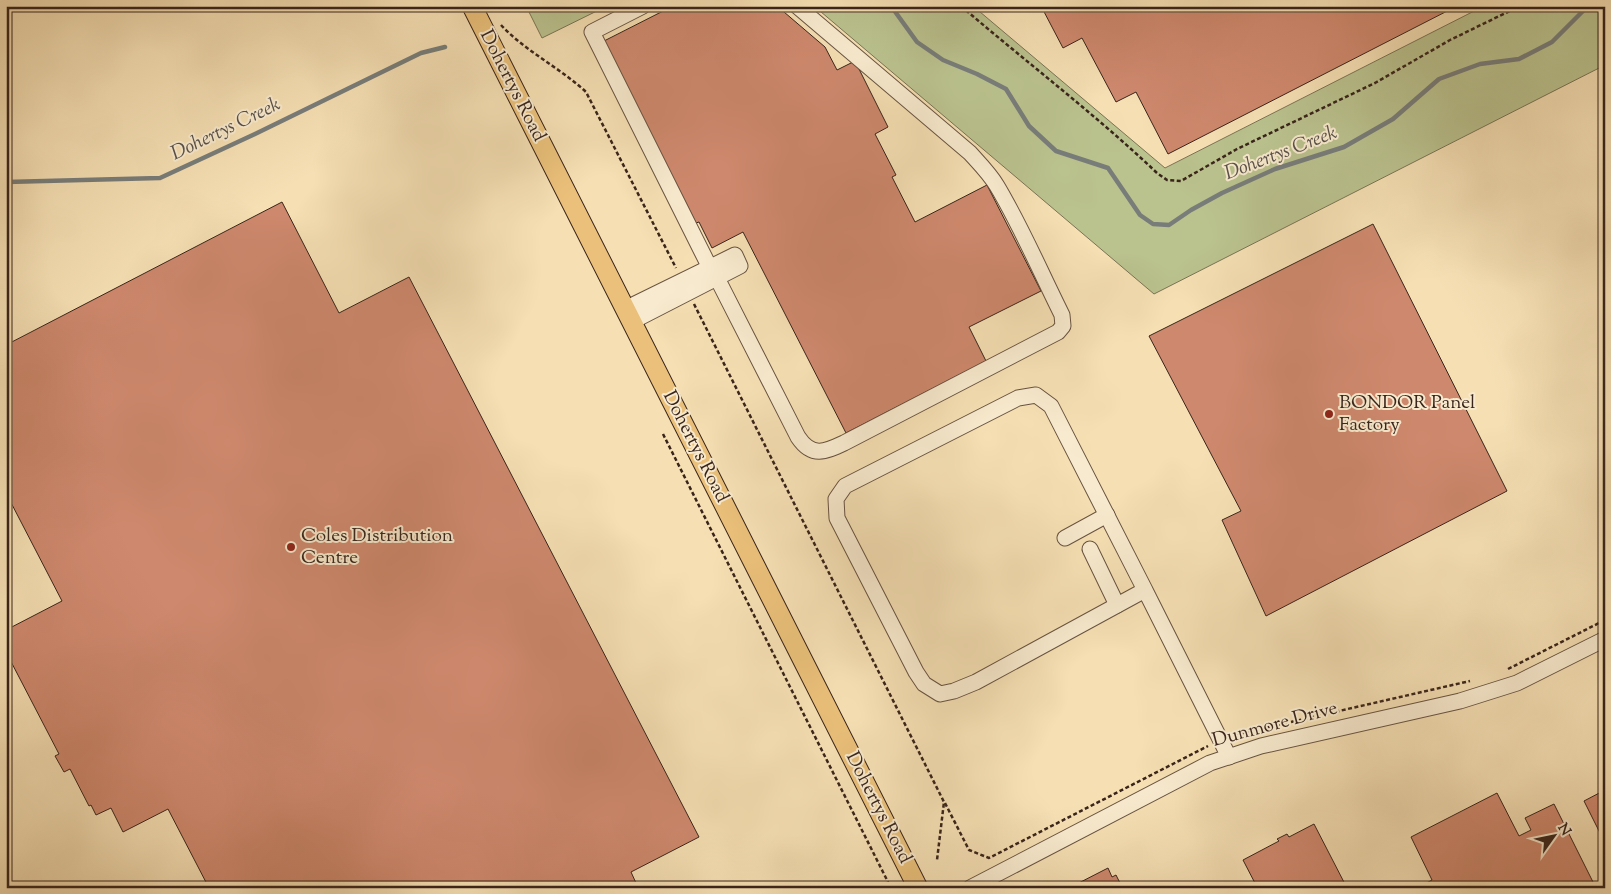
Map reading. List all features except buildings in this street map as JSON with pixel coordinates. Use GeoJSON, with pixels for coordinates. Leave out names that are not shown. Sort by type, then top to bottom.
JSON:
{"type":"FeatureCollection","features":[{"type":"Feature","properties":{"kind":"main road","name":"Dohertys Road"},"geometry":{"type":"LineString","coordinates":[[472,6],[918,888]]}},
{"type":"Feature","properties":{"kind":"street"},"geometry":{"type":"LineString","coordinates":[[643,6],[592,32],[798,437],[807,447],[817,451],[830,450],[1058,332],[1063,326],[1062,315],[997,185],[986,171],[970,153],[797,6]]}},
{"type":"Feature","properties":{"kind":"street"},"geometry":{"type":"LineString","coordinates":[[628,316],[714,273]]}},
{"type":"Feature","properties":{"kind":"street"},"geometry":{"type":"LineString","coordinates":[[1145,590],[976,682],[954,692],[940,694],[924,684],[916,672],[837,518],[836,499],[845,486],[1018,398],[1036,395],[1051,406],[1107,515],[1145,590],[1229,757]]}},
{"type":"Feature","properties":{"kind":"street"},"geometry":{"type":"LineString","coordinates":[[1065,538],[1107,515]]}},
{"type":"Feature","properties":{"kind":"street"},"geometry":{"type":"LineString","coordinates":[[1090,549],[1117,605]]}},
{"type":"Feature","properties":{"kind":"street","name":"Dunmore Drive"},"geometry":{"type":"LineString","coordinates":[[970,888],[1210,763],[1261,746],[1460,701],[1517,683],[1605,639]]}},
{"type":"Feature","properties":{"kind":"path"},"geometry":{"type":"LineString","coordinates":[[961,6],[1093,116],[1157,173],[1166,180],[1181,181],[1237,149],[1361,90],[1450,40],[1520,6]]}},
{"type":"Feature","properties":{"kind":"path"},"geometry":{"type":"LineString","coordinates":[[499,23],[511,36],[565,74],[586,92],[944,802],[937,860]]}},
{"type":"Feature","properties":{"kind":"path"},"geometry":{"type":"LineString","coordinates":[[663,434],[891,888]]}},
{"type":"Feature","properties":{"kind":"green space"},"geometry":{"type":"Polygon","coordinates":[[[526,6],[607,6],[542,38],[526,6]]]}},
{"type":"Feature","properties":{"kind":"green space"},"geometry":{"type":"Polygon","coordinates":[[[814,6],[973,6],[1165,168],[1484,6],[1605,6],[1605,65],[1154,294],[814,6]]]}},
{"type":"Feature","properties":{"kind":"waterway","name":"Dohertys Creek"},"geometry":{"type":"LineString","coordinates":[[891,6],[917,42],[943,60],[1006,89],[1029,126],[1056,151],[1108,168],[1140,215],[1153,224],[1169,225],[1222,193],[1275,169],[1344,147],[1393,119],[1439,79],[1480,64],[1519,59],[1552,42],[1588,6]]}},
{"type":"Feature","properties":{"kind":"waterway","name":"Dohertys Creek"},"geometry":{"type":"LineString","coordinates":[[6,182],[160,178],[421,53],[445,47]]}},
{"type":"Feature","properties":{"kind":"place","name":"BONDOR Panel Factory"},"geometry":{"type":"Point","coordinates":[1329,414]}},
{"type":"Feature","properties":{"kind":"place","name":"Coles Distribution Centre"},"geometry":{"type":"Point","coordinates":[291,547]}}]}
